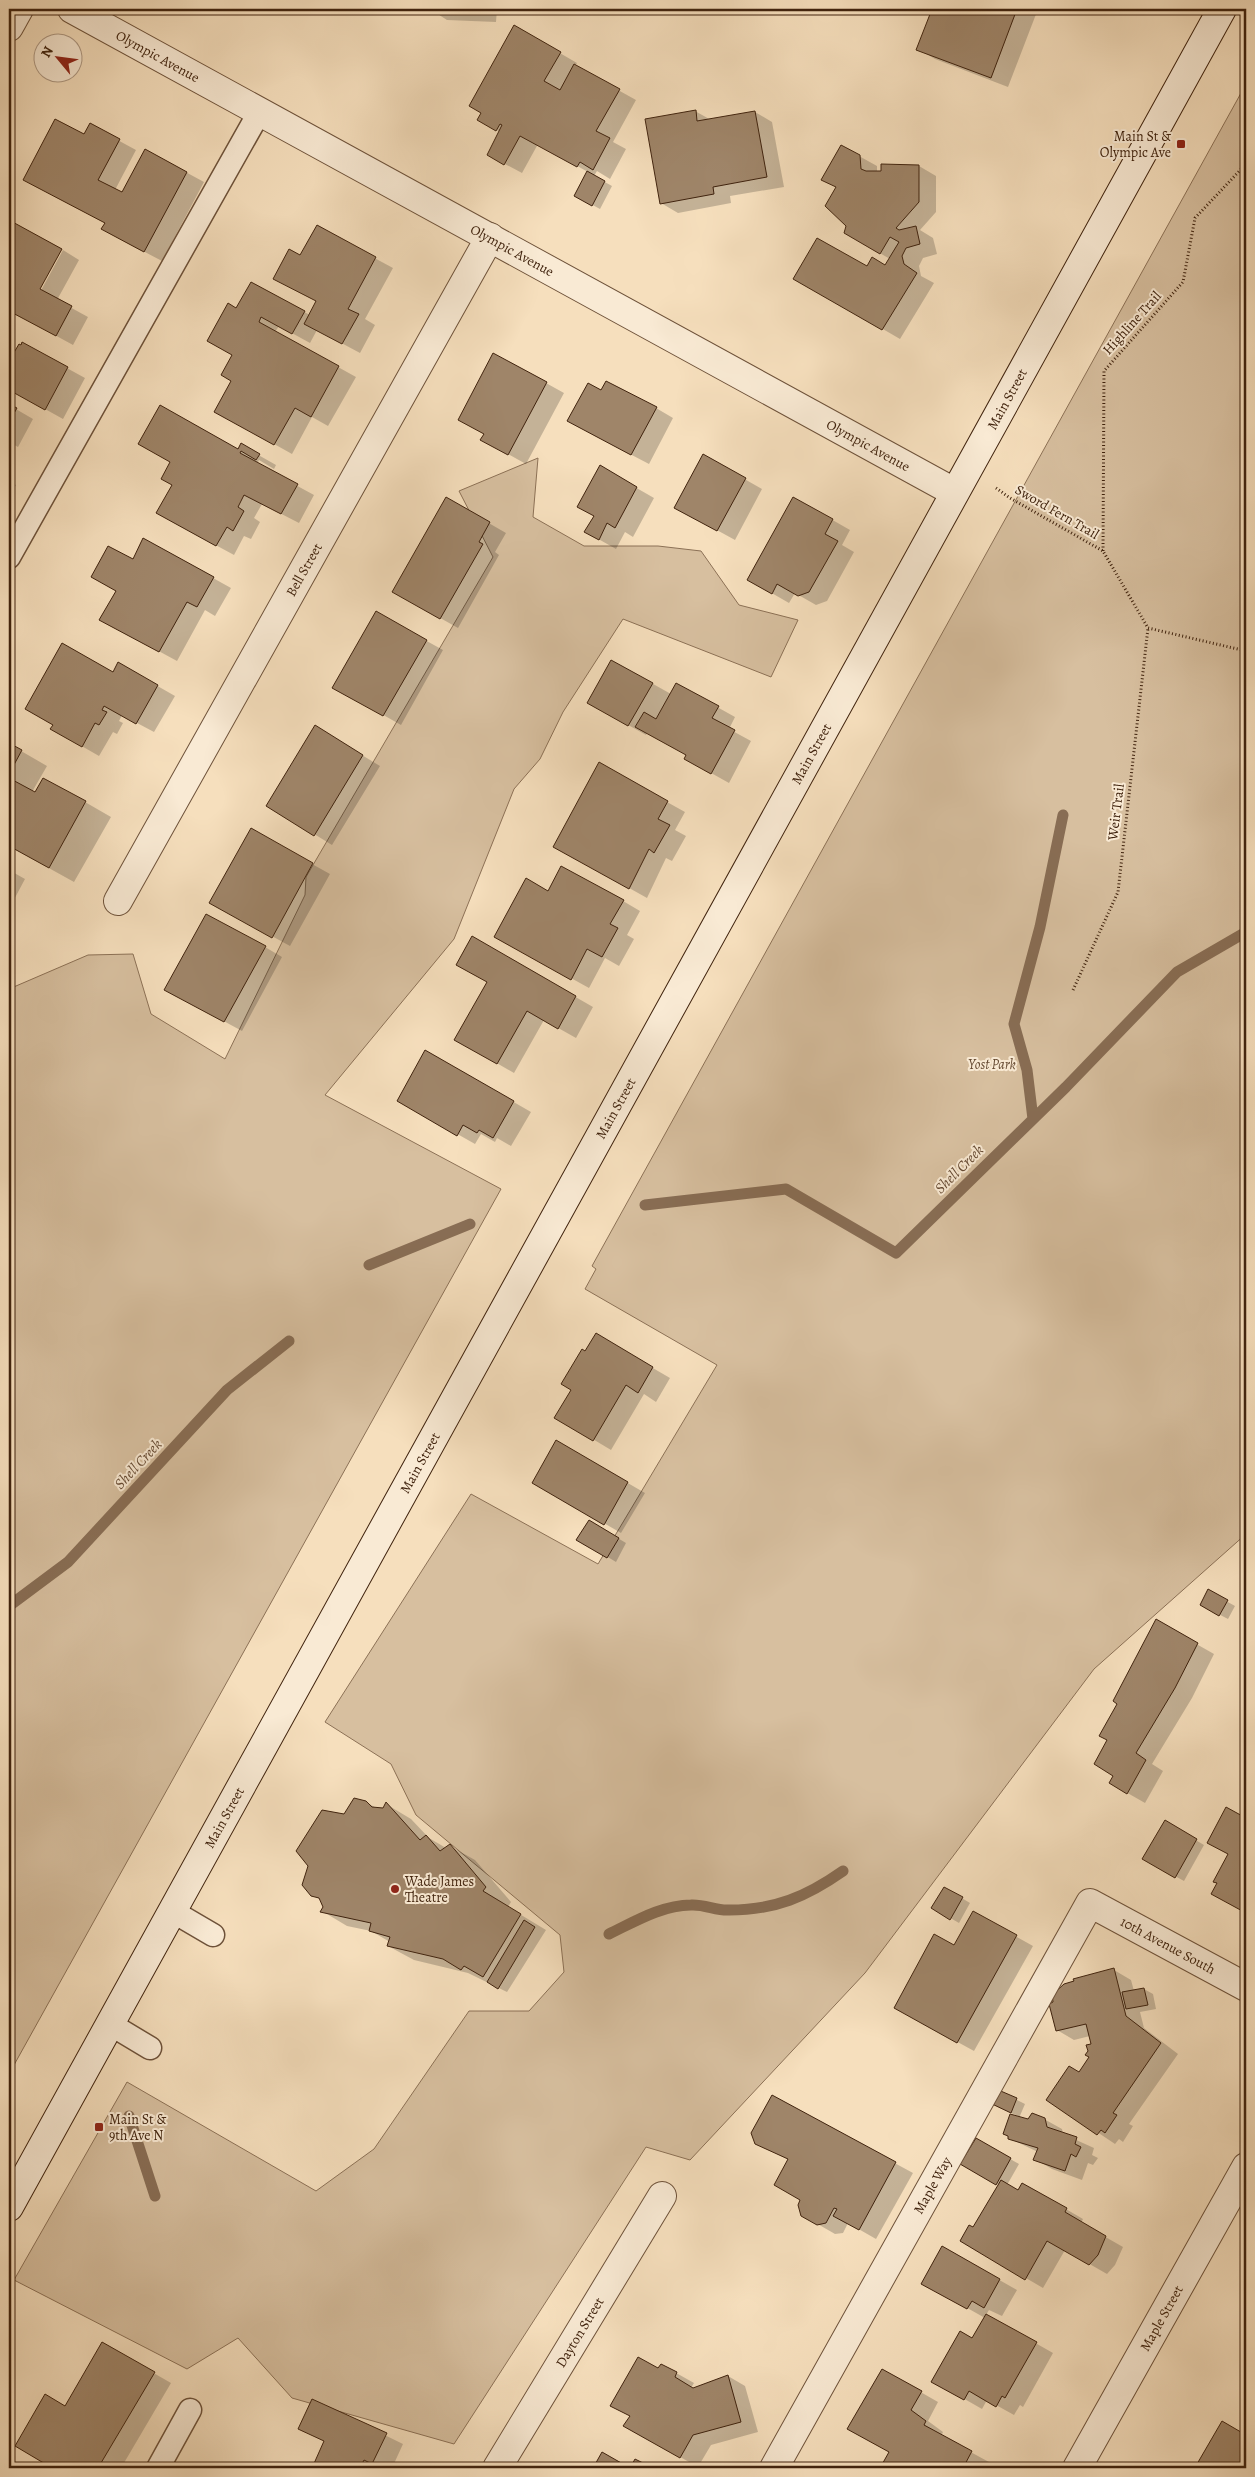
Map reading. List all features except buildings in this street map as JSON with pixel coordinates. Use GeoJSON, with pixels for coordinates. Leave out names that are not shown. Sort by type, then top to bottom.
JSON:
{"type":"FeatureCollection","features":[{"type":"Feature","properties":{"kind":"street"},"geometry":{"type":"LineString","coordinates":[[9,27],[19,9]]}},
{"type":"Feature","properties":{"kind":"street","name":"Olympic Avenue"},"geometry":{"type":"LineString","coordinates":[[72,9],[954,492]]}},
{"type":"Feature","properties":{"kind":"street","name":"Main Street"},"geometry":{"type":"LineString","coordinates":[[9,2208],[1222,9]]}},
{"type":"Feature","properties":{"kind":"street","name":"Bell Street"},"geometry":{"type":"LineString","coordinates":[[118,901],[490,237]]}},
{"type":"Feature","properties":{"kind":"street","name":"10th Avenue South"},"geometry":{"type":"LineString","coordinates":[[1090,1903],[1246,1987]]}},
{"type":"Feature","properties":{"kind":"street","name":"Maple Way"},"geometry":{"type":"LineString","coordinates":[[774,2468],[1090,1903]]}},
{"type":"Feature","properties":{"kind":"street","name":"Maple Street"},"geometry":{"type":"LineString","coordinates":[[1077,2468],[1246,2166]]}},
{"type":"Feature","properties":{"kind":"street","name":"Dayton Street"},"geometry":{"type":"LineString","coordinates":[[497,2468],[662,2196]]}},
{"type":"Feature","properties":{"kind":"lane"},"geometry":{"type":"LineString","coordinates":[[9,557],[260,111]]}},
{"type":"Feature","properties":{"kind":"lane"},"geometry":{"type":"LineString","coordinates":[[172,1912],[213,1935]]}},
{"type":"Feature","properties":{"kind":"lane"},"geometry":{"type":"LineString","coordinates":[[110,2024],[150,2048]]}},
{"type":"Feature","properties":{"kind":"lane"},"geometry":{"type":"LineString","coordinates":[[158,2468],[190,2410]]}},
{"type":"Feature","properties":{"kind":"path","name":"Highline Trail"},"geometry":{"type":"LineString","coordinates":[[1103,551],[1104,371],[1183,282],[1195,218],[1246,164]]}},
{"type":"Feature","properties":{"kind":"path","name":"Sword Fern Trail"},"geometry":{"type":"LineString","coordinates":[[992,486],[1103,551],[1148,628]]}},
{"type":"Feature","properties":{"kind":"path"},"geometry":{"type":"LineString","coordinates":[[1148,628],[1246,651]]}},
{"type":"Feature","properties":{"kind":"path","name":"Weir Trail"},"geometry":{"type":"LineString","coordinates":[[1073,990],[1118,892],[1148,628]]}},
{"type":"Feature","properties":{"kind":"green space","name":"Yost Park"},"geometry":{"type":"Polygon","coordinates":[[[1246,84],[1246,1534],[1094,1669],[865,1973],[690,2160],[646,2147],[454,2444],[292,2398],[238,2338],[187,2369],[14,2280],[127,2082],[316,2191],[374,2149],[469,2011],[529,2011],[564,1972],[560,1935],[416,1815],[391,1764],[325,1722],[471,1494],[598,1564],[717,1365],[585,1289],[596,1269],[592,1266],[1246,84]]]}},
{"type":"Feature","properties":{"kind":"green space"},"geometry":{"type":"Polygon","coordinates":[[[538,458],[533,517],[584,546],[658,546],[701,551],[739,605],[798,620],[771,677],[623,619],[563,712],[540,759],[514,789],[454,939],[325,1095],[501,1189],[9,2074],[9,989],[88,955],[133,954],[151,1014],[225,1059],[305,895],[306,877],[493,557],[459,491],[538,458]]]}},
{"type":"Feature","properties":{"kind":"waterway"},"geometry":{"type":"LineString","coordinates":[[1033,1119],[1027,1070],[1014,1024],[1040,927],[1063,815]]}},
{"type":"Feature","properties":{"kind":"waterway","name":"Shell Creek"},"geometry":{"type":"LineString","coordinates":[[645,1205],[786,1189],[896,1253],[1066,1087],[1177,972],[1246,932]]}},
{"type":"Feature","properties":{"kind":"waterway","name":"Shell Creek"},"geometry":{"type":"LineString","coordinates":[[369,1265],[470,1224]]}},
{"type":"Feature","properties":{"kind":"waterway","name":"Shell Creek"},"geometry":{"type":"LineString","coordinates":[[9,1606],[68,1562],[227,1390],[289,1341]]}},
{"type":"Feature","properties":{"kind":"waterway"},"geometry":{"type":"LineString","coordinates":[[609,1934],[659,1911],[680,1906],[696,1905],[729,1910],[776,1905],[803,1895],[843,1871]]}},
{"type":"Feature","properties":{"kind":"waterway"},"geometry":{"type":"LineString","coordinates":[[129,2116],[155,2196]]}},
{"type":"Feature","properties":{"kind":"place","name":"Main St & Olympic Ave"},"geometry":{"type":"Point","coordinates":[1181,144]}},
{"type":"Feature","properties":{"kind":"place","name":"Wade James Theatre"},"geometry":{"type":"Point","coordinates":[395,1889]}},
{"type":"Feature","properties":{"kind":"place","name":"Main St & 9th Ave N"},"geometry":{"type":"Point","coordinates":[99,2127]}}]}
